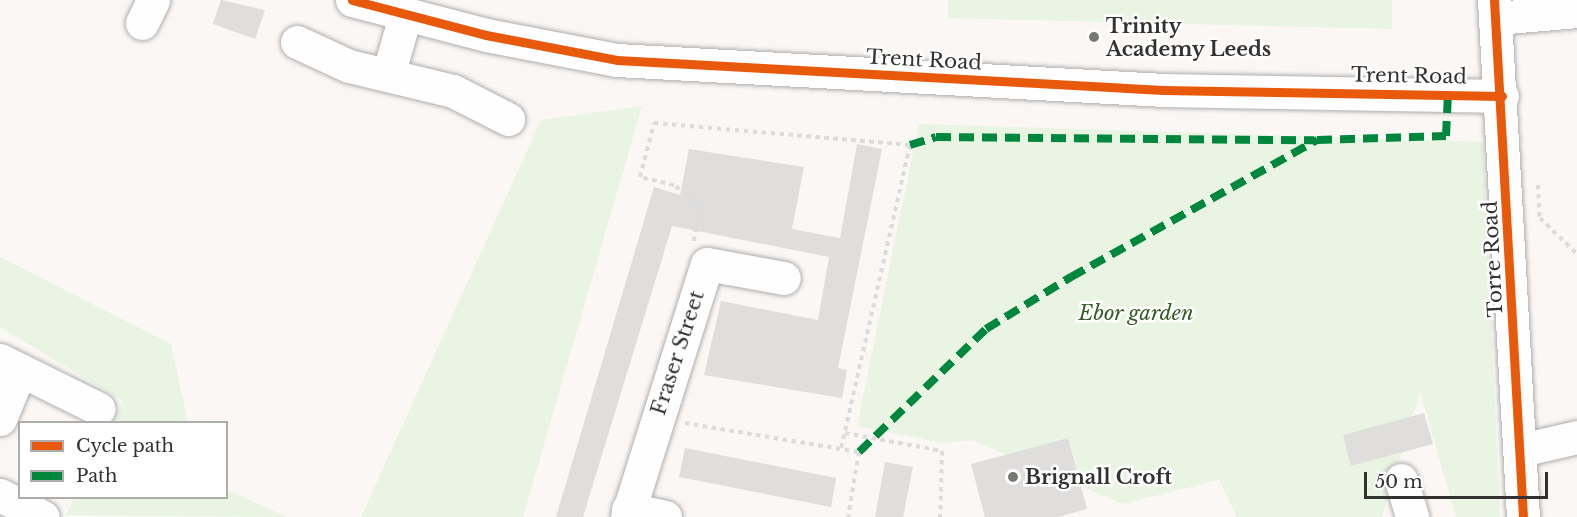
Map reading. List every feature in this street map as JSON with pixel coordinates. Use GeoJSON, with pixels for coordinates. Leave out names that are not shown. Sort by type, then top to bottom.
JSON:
{"type":"FeatureCollection","features":[{"type":"Feature","properties":{"kind":"street","name":"Trent Road"},"geometry":{"type":"LineString","coordinates":[[352,0],[405,16],[617,60],[763,71],[1163,90],[1502,96]]}},
{"type":"Feature","properties":{"kind":"street"},"geometry":{"type":"LineString","coordinates":[[1495,9],[1577,10]]}},
{"type":"Feature","properties":{"kind":"street","name":"Torre Road"},"geometry":{"type":"LineString","coordinates":[[1495,9],[1502,96],[1523,517]]}},
{"type":"Feature","properties":{"kind":"street"},"geometry":{"type":"LineString","coordinates":[[388,75],[405,16]]}},
{"type":"Feature","properties":{"kind":"street"},"geometry":{"type":"LineString","coordinates":[[297,42],[349,66],[453,91],[508,119]]}},
{"type":"Feature","properties":{"kind":"street","name":"Fraser Street"},"geometry":{"type":"LineString","coordinates":[[627,513],[707,264],[784,278]]}},
{"type":"Feature","properties":{"kind":"street"},"geometry":{"type":"LineString","coordinates":[[0,419],[10,365],[99,409]]}},
{"type":"Feature","properties":{"kind":"street"},"geometry":{"type":"LineString","coordinates":[[1521,450],[1568,443],[1577,437]]}},
{"type":"Feature","properties":{"kind":"street"},"geometry":{"type":"LineString","coordinates":[[1401,480],[1412,517]]}},
{"type":"Feature","properties":{"kind":"street"},"geometry":{"type":"LineString","coordinates":[[0,495],[44,517]]}},
{"type":"Feature","properties":{"kind":"street"},"geometry":{"type":"LineString","coordinates":[[627,513],[665,517]]}},
{"type":"Feature","properties":{"kind":"path"},"geometry":{"type":"LineString","coordinates":[[707,264],[692,238],[699,208],[674,185],[640,177],[654,123],[910,145],[841,449]]}},
{"type":"Feature","properties":{"kind":"path"},"geometry":{"type":"LineString","coordinates":[[1538,185],[1540,218],[1577,254]]}},
{"type":"Feature","properties":{"kind":"path"},"geometry":{"type":"LineString","coordinates":[[657,418],[859,452],[848,517]]}},
{"type":"Feature","properties":{"kind":"path"},"geometry":{"type":"LineString","coordinates":[[845,434],[942,451],[940,517]]}},
{"type":"Feature","properties":{"kind":"green space"},"geometry":{"type":"Polygon","coordinates":[[[948,0],[1392,0],[1392,29],[948,18],[948,0]]]}},
{"type":"Feature","properties":{"kind":"green space"},"geometry":{"type":"Polygon","coordinates":[[[642,106],[523,517],[361,517],[541,120],[642,106]]]}},
{"type":"Feature","properties":{"kind":"green space","name":"Ebor garden"},"geometry":{"type":"Polygon","coordinates":[[[919,124],[1483,142],[1500,517],[1456,517],[1420,392],[1382,517],[1237,517],[1219,480],[1123,504],[972,440],[943,443],[857,426],[919,124]]]}},
{"type":"Feature","properties":{"kind":"green space"},"geometry":{"type":"Polygon","coordinates":[[[0,257],[171,344],[188,421],[113,421],[123,401],[0,327],[0,257]]]}},
{"type":"Feature","properties":{"kind":"green space"},"geometry":{"type":"Polygon","coordinates":[[[228,490],[287,517],[66,515],[74,499],[228,499],[228,490]]]}},
{"type":"Feature","properties":{"kind":"building"},"geometry":{"type":"Polygon","coordinates":[[[221,0],[265,10],[255,39],[213,24],[221,0]]]}},
{"type":"Feature","properties":{"kind":"building"},"geometry":{"type":"Polygon","coordinates":[[[857,144],[882,149],[838,368],[847,370],[842,398],[704,375],[721,301],[818,320],[829,257],[672,226],[583,517],[556,517],[654,187],[680,195],[689,149],[804,167],[792,229],[840,238],[857,144]]]}},
{"type":"Feature","properties":{"kind":"building"},"geometry":{"type":"Polygon","coordinates":[[[1424,413],[1433,444],[1351,466],[1343,435],[1424,413]]]}},
{"type":"Feature","properties":{"kind":"building","name":"Brignall Croft"},"geometry":{"type":"Polygon","coordinates":[[[1068,438],[1087,509],[1058,517],[985,517],[971,464],[1068,438]]]}},
{"type":"Feature","properties":{"kind":"building"},"geometry":{"type":"Polygon","coordinates":[[[685,448],[836,478],[831,507],[679,477],[685,448]]]}},
{"type":"Feature","properties":{"kind":"building"},"geometry":{"type":"Polygon","coordinates":[[[885,462],[913,467],[903,517],[875,517],[885,462]]]}},
{"type":"Feature","properties":{"kind":"marked path"},"geometry":{"type":"LineString","coordinates":[[859,452],[986,329],[1071,277],[1317,140],[1446,136],[1448,94]]}},
{"type":"Feature","properties":{"kind":"marked path"},"geometry":{"type":"LineString","coordinates":[[910,145],[936,137],[1314,140]]}},
{"type":"Feature","properties":{"kind":"cycle path"},"geometry":{"type":"LineString","coordinates":[[352,0],[486,35],[617,60],[1163,90],[1502,96]]}},
{"type":"Feature","properties":{"kind":"cycle path"},"geometry":{"type":"LineString","coordinates":[[1494,0],[1523,517]]}},
{"type":"Feature","properties":{"kind":"place","name":"Trinity Academy Leeds"},"geometry":{"type":"Point","coordinates":[1094,37]}},
{"type":"Feature","properties":{"kind":"place","name":"Brignall Croft"},"geometry":{"type":"Point","coordinates":[1013,477]}}]}
